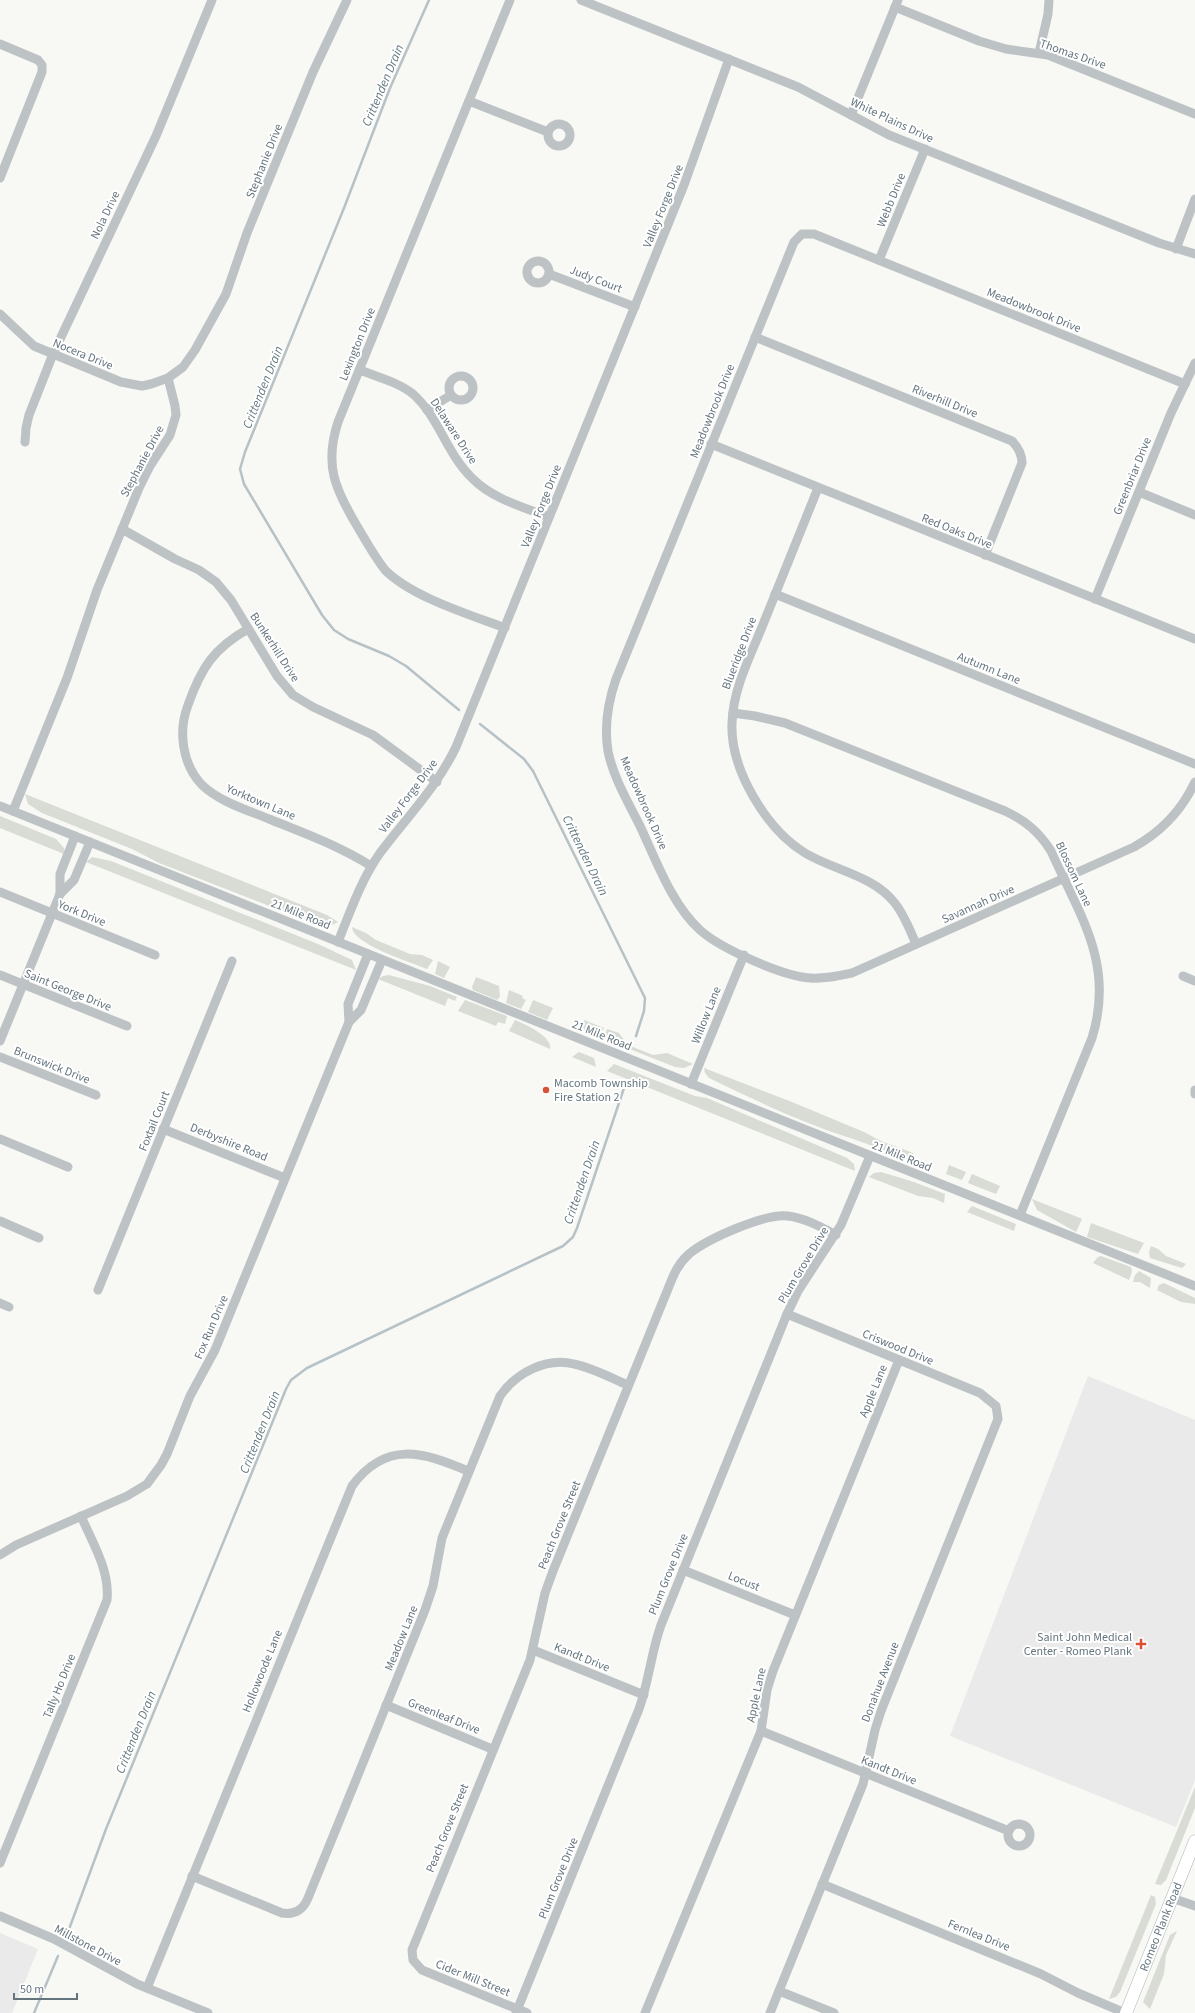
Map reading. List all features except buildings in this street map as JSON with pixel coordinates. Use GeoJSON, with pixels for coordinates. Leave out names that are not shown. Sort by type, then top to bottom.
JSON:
{"type":"FeatureCollection","features":[{"type":"Feature","properties":{"kind":"main road","name":"Romeo Plank Road"},"geometry":{"type":"LineString","coordinates":[[1126,2013],[1195,1841]]}},
{"type":"Feature","properties":{"kind":"street","name":"Nola Drive"},"geometry":{"type":"LineString","coordinates":[[25,442],[29,415],[53,354],[156,136],[212,0]]}},
{"type":"Feature","properties":{"kind":"street","name":"Stephanie Drive"},"geometry":{"type":"LineString","coordinates":[[13,811],[67,678],[97,590],[122,529],[145,476],[170,435],[174,425],[175,406],[168,378],[183,367],[189,359],[226,294],[247,233],[322,51],[346,0]]}},
{"type":"Feature","properties":{"kind":"street","name":"Lexington Drive"},"geometry":{"type":"LineString","coordinates":[[504,628],[414,591],[394,579],[377,560],[346,507],[335,482],[332,470],[332,447],[338,422],[510,0]]}},
{"type":"Feature","properties":{"kind":"street","name":"White Plains Drive"},"geometry":{"type":"LineString","coordinates":[[581,0],[812,93],[889,135],[1176,249],[1195,254]]}},
{"type":"Feature","properties":{"kind":"street"},"geometry":{"type":"LineString","coordinates":[[1039,53],[1048,14],[1049,0]]}},
{"type":"Feature","properties":{"kind":"street"},"geometry":{"type":"LineString","coordinates":[[851,115],[897,3]]}},
{"type":"Feature","properties":{"kind":"street","name":"Thomas Drive"},"geometry":{"type":"LineString","coordinates":[[897,3],[979,42],[1006,49],[1039,53],[1065,61],[1195,114]]}},
{"type":"Feature","properties":{"kind":"street"},"geometry":{"type":"LineString","coordinates":[[0,44],[32,57],[42,65],[41,78],[0,178]]}},
{"type":"Feature","properties":{"kind":"street","name":"Valley Forge Drive"},"geometry":{"type":"LineString","coordinates":[[338,942],[371,866],[437,782],[456,747],[684,185],[729,59]]}},
{"type":"Feature","properties":{"kind":"street"},"geometry":{"type":"LineString","coordinates":[[469,101],[548,132]]}},
{"type":"Feature","properties":{"kind":"street","name":"Webb Drive"},"geometry":{"type":"LineString","coordinates":[[879,260],[925,149]]}},
{"type":"Feature","properties":{"kind":"street"},"geometry":{"type":"LineString","coordinates":[[1176,249],[1195,199]]}},
{"type":"Feature","properties":{"kind":"street","name":"Meadowbrook Drive"},"geometry":{"type":"LineString","coordinates":[[744,956],[722,945],[701,931],[678,903],[615,774],[607,740],[608,713],[612,691],[794,242],[802,234],[814,234],[1185,384]]}},
{"type":"Feature","properties":{"kind":"street","name":"Judy Court"},"geometry":{"type":"LineString","coordinates":[[549,274],[635,307]]}},
{"type":"Feature","properties":{"kind":"street","name":"Nocera Drive"},"geometry":{"type":"LineString","coordinates":[[0,314],[26,340],[53,354],[131,385],[151,384],[168,378]]}},
{"type":"Feature","properties":{"kind":"street","name":"Riverhill Drive"},"geometry":{"type":"LineString","coordinates":[[755,337],[1012,441],[1016,445],[1022,457],[1022,463],[985,555]]}},
{"type":"Feature","properties":{"kind":"street","name":"Greenbriar Drive"},"geometry":{"type":"LineString","coordinates":[[1095,599],[1171,413],[1195,363]]}},
{"type":"Feature","properties":{"kind":"street","name":"Delaware Drive"},"geometry":{"type":"LineString","coordinates":[[360,370],[401,387],[416,397],[427,410],[458,462],[472,479],[492,493],[549,517]]}},
{"type":"Feature","properties":{"kind":"street"},"geometry":{"type":"LineString","coordinates":[[427,410],[451,395]]}},
{"type":"Feature","properties":{"kind":"street","name":"Red Oaks Drive"},"geometry":{"type":"LineString","coordinates":[[711,444],[1195,639]]}},
{"type":"Feature","properties":{"kind":"street","name":"Blueridge Drive"},"geometry":{"type":"LineString","coordinates":[[818,488],[742,677],[733,713],[732,734],[737,758],[748,786],[767,818],[783,836],[800,850],[827,864],[864,879],[885,893],[901,911],[916,944]]}},
{"type":"Feature","properties":{"kind":"street"},"geometry":{"type":"LineString","coordinates":[[1139,492],[1195,515]]}},
{"type":"Feature","properties":{"kind":"street","name":"Bunkerhill Drive"},"geometry":{"type":"LineString","coordinates":[[122,529],[175,559],[208,575],[224,590],[277,676],[293,695],[313,707],[373,735],[437,782]]}},
{"type":"Feature","properties":{"kind":"street","name":"Autumn Lane"},"geometry":{"type":"LineString","coordinates":[[775,594],[1195,764]]}},
{"type":"Feature","properties":{"kind":"street","name":"Yorktown Lane"},"geometry":{"type":"LineString","coordinates":[[248,628],[219,649],[204,670],[189,702],[185,713],[182,736],[190,766],[202,784],[222,799],[329,843],[371,866]]}},
{"type":"Feature","properties":{"kind":"street","name":"Blossom Lane"},"geometry":{"type":"LineString","coordinates":[[733,713],[755,716],[785,723],[1018,817],[1028,823],[1045,840],[1087,931],[1096,957],[1100,985],[1099,1011],[1092,1038],[1020,1215]]}},
{"type":"Feature","properties":{"kind":"street","name":"Savannah Drive"},"geometry":{"type":"LineString","coordinates":[[744,956],[794,975],[823,978],[852,973],[1064,880],[1134,847],[1156,833],[1177,812],[1195,782]]}},
{"type":"Feature","properties":{"kind":"street","name":"21 Mile Road"},"geometry":{"type":"LineString","coordinates":[[0,806],[1195,1286]]}},
{"type":"Feature","properties":{"kind":"street"},"geometry":{"type":"LineString","coordinates":[[0,1041],[60,894],[60,874],[75,836]]}},
{"type":"Feature","properties":{"kind":"street"},"geometry":{"type":"LineString","coordinates":[[60,894],[74,880],[90,842]]}},
{"type":"Feature","properties":{"kind":"street","name":"York Drive"},"geometry":{"type":"LineString","coordinates":[[0,892],[155,955]]}},
{"type":"Feature","properties":{"kind":"street","name":"Fox Run Drive"},"geometry":{"type":"LineString","coordinates":[[349,1022],[348,1004],[368,954]]}},
{"type":"Feature","properties":{"kind":"street","name":"Willow Lane"},"geometry":{"type":"LineString","coordinates":[[691,1084],[744,956]]}},
{"type":"Feature","properties":{"kind":"street","name":"Foxtail Court"},"geometry":{"type":"LineString","coordinates":[[98,1290],[232,960]]}},
{"type":"Feature","properties":{"kind":"street","name":"Fox Run Drive"},"geometry":{"type":"LineString","coordinates":[[0,1555],[16,1545],[138,1490],[146,1484],[161,1465],[190,1396],[215,1350],[349,1022],[361,1010],[382,960]]}},
{"type":"Feature","properties":{"kind":"street","name":"Saint George Drive"},"geometry":{"type":"LineString","coordinates":[[0,975],[126,1026]]}},
{"type":"Feature","properties":{"kind":"street"},"geometry":{"type":"LineString","coordinates":[[1182,976],[1195,981]]}},
{"type":"Feature","properties":{"kind":"street","name":"Brunswick Drive"},"geometry":{"type":"LineString","coordinates":[[0,1057],[96,1095]]}},
{"type":"Feature","properties":{"kind":"street","name":"Derbyshire Road"},"geometry":{"type":"LineString","coordinates":[[163,1129],[285,1178]]}},
{"type":"Feature","properties":{"kind":"street"},"geometry":{"type":"LineString","coordinates":[[0,1139],[68,1167]]}},
{"type":"Feature","properties":{"kind":"street","name":"Plum Grove Drive"},"geometry":{"type":"LineString","coordinates":[[516,2011],[644,1695],[656,1639],[787,1314],[798,1291],[836,1234],[849,1208],[870,1156]]}},
{"type":"Feature","properties":{"kind":"street","name":"Peach Grove Street"},"geometry":{"type":"LineString","coordinates":[[413,1960],[413,1946],[533,1650],[549,1582],[674,1274],[681,1262],[697,1248],[757,1220],[776,1215],[797,1217],[836,1234]]}},
{"type":"Feature","properties":{"kind":"street"},"geometry":{"type":"LineString","coordinates":[[0,1222],[39,1238]]}},
{"type":"Feature","properties":{"kind":"street"},"geometry":{"type":"LineString","coordinates":[[0,1303],[9,1307]]}},
{"type":"Feature","properties":{"kind":"street","name":"Criswood Drive"},"geometry":{"type":"LineString","coordinates":[[787,1314],[980,1393],[996,1406]]}},
{"type":"Feature","properties":{"kind":"street","name":"Apple Lane"},"geometry":{"type":"LineString","coordinates":[[645,2013],[761,1730],[769,1681],[899,1360]]}},
{"type":"Feature","properties":{"kind":"street","name":"Meadow Lane"},"geometry":{"type":"LineString","coordinates":[[192,1876],[282,1913],[296,1913],[301,1909],[308,1898],[430,1596],[439,1546],[468,1471],[500,1396],[513,1380],[522,1374],[544,1365],[566,1362],[576,1364],[628,1385]]}},
{"type":"Feature","properties":{"kind":"street","name":"Donahue Avenue"},"geometry":{"type":"LineString","coordinates":[[770,2013],[866,1773],[875,1730],[881,1711],[997,1425],[998,1412],[996,1406]]}},
{"type":"Feature","properties":{"kind":"street","name":"Hollowoode Lane"},"geometry":{"type":"LineString","coordinates":[[147,1988],[352,1486],[362,1474],[375,1463],[393,1455],[405,1453],[428,1456],[468,1471]]}},
{"type":"Feature","properties":{"kind":"street","name":"Tally Ho Drive"},"geometry":{"type":"LineString","coordinates":[[0,1864],[106,1600],[108,1589],[104,1569],[81,1516]]}},
{"type":"Feature","properties":{"kind":"street","name":"Locust"},"geometry":{"type":"LineString","coordinates":[[683,1570],[795,1615]]}},
{"type":"Feature","properties":{"kind":"street","name":"Kandt Drive"},"geometry":{"type":"LineString","coordinates":[[533,1650],[644,1695]]}},
{"type":"Feature","properties":{"kind":"street","name":"Greenleaf Drive"},"geometry":{"type":"LineString","coordinates":[[386,1705],[492,1749]]}},
{"type":"Feature","properties":{"kind":"street","name":"Kandt Drive"},"geometry":{"type":"LineString","coordinates":[[761,1730],[1009,1831]]}},
{"type":"Feature","properties":{"kind":"street","name":"Fernlea Drive"},"geometry":{"type":"LineString","coordinates":[[822,1884],[1041,1974],[1073,1991],[1126,2013]]}},
{"type":"Feature","properties":{"kind":"street"},"geometry":{"type":"LineString","coordinates":[[1172,1898],[1195,1906]]}},
{"type":"Feature","properties":{"kind":"street","name":"Millstone Drive"},"geometry":{"type":"LineString","coordinates":[[0,1916],[54,1939],[124,1978],[208,2013]]}},
{"type":"Feature","properties":{"kind":"street","name":"Cider Mill Street"},"geometry":{"type":"LineString","coordinates":[[413,1960],[422,1970],[516,2011],[527,2013]]}},
{"type":"Feature","properties":{"kind":"street"},"geometry":{"type":"LineString","coordinates":[[780,1991],[834,2013]]}},
{"type":"Feature","properties":{"kind":"shaded area"},"geometry":{"type":"Polygon","coordinates":[[[25,794],[327,915],[338,922],[330,926],[313,923],[159,863],[132,849],[42,813],[28,804],[25,794]]]}},
{"type":"Feature","properties":{"kind":"shaded area"},"geometry":{"type":"Polygon","coordinates":[[[0,816],[56,839],[64,848],[64,854],[0,828],[0,816]]]}},
{"type":"Feature","properties":{"kind":"shaded area"},"geometry":{"type":"Polygon","coordinates":[[[92,857],[111,861],[318,944],[352,960],[356,970],[86,862],[92,857]]]}},
{"type":"Feature","properties":{"kind":"shaded area"},"geometry":{"type":"Polygon","coordinates":[[[352,927],[366,933],[376,940],[410,954],[422,955],[433,960],[427,969],[397,958],[362,940],[355,933],[352,927]]]}},
{"type":"Feature","properties":{"kind":"shaded area"},"geometry":{"type":"Polygon","coordinates":[[[438,961],[450,967],[444,978],[435,974],[438,961]]]}},
{"type":"Feature","properties":{"kind":"shaded area"},"geometry":{"type":"Polygon","coordinates":[[[389,975],[430,986],[457,997],[455,1001],[448,998],[445,1006],[378,979],[389,975]]]}},
{"type":"Feature","properties":{"kind":"shaded area"},"geometry":{"type":"Polygon","coordinates":[[[476,977],[499,986],[500,997],[497,1000],[473,990],[472,987],[476,977]]]}},
{"type":"Feature","properties":{"kind":"shaded area"},"geometry":{"type":"Polygon","coordinates":[[[509,990],[523,996],[522,998],[526,1000],[521,1009],[506,1003],[509,990]]]}},
{"type":"Feature","properties":{"kind":"shaded area"},"geometry":{"type":"Polygon","coordinates":[[[465,1000],[507,1016],[505,1024],[498,1022],[496,1026],[458,1011],[465,1000]]]}},
{"type":"Feature","properties":{"kind":"shaded area"},"geometry":{"type":"Polygon","coordinates":[[[533,1000],[553,1008],[547,1020],[528,1012],[533,1000]]]}},
{"type":"Feature","properties":{"kind":"shaded area"},"geometry":{"type":"Polygon","coordinates":[[[515,1020],[543,1036],[550,1044],[550,1049],[509,1031],[515,1020]]]}},
{"type":"Feature","properties":{"kind":"shaded area"},"geometry":{"type":"Polygon","coordinates":[[[584,1020],[604,1028],[602,1032],[595,1035],[585,1032],[582,1026],[584,1020]]]}},
{"type":"Feature","properties":{"kind":"shaded area"},"geometry":{"type":"Polygon","coordinates":[[[607,1029],[619,1033],[628,1045],[653,1055],[667,1053],[693,1064],[684,1068],[675,1067],[607,1040],[605,1034],[607,1029]]]}},
{"type":"Feature","properties":{"kind":"shaded area"},"geometry":{"type":"Polygon","coordinates":[[[579,1052],[594,1058],[596,1067],[572,1057],[579,1052]]]}},
{"type":"Feature","properties":{"kind":"shaded area"},"geometry":{"type":"Polygon","coordinates":[[[614,1064],[695,1096],[707,1098],[847,1158],[854,1164],[855,1171],[607,1071],[614,1064]]]}},
{"type":"Feature","properties":{"kind":"shaded area"},"geometry":{"type":"Polygon","coordinates":[[[704,1068],[792,1102],[864,1132],[881,1141],[913,1153],[910,1160],[798,1119],[709,1078],[705,1073],[704,1068]]]}},
{"type":"Feature","properties":{"kind":"shaded area"},"geometry":{"type":"Polygon","coordinates":[[[949,1165],[966,1172],[962,1180],[946,1174],[949,1165]]]}},
{"type":"Feature","properties":{"kind":"shaded area"},"geometry":{"type":"Polygon","coordinates":[[[881,1172],[914,1182],[945,1194],[944,1203],[933,1198],[918,1196],[869,1177],[874,1173],[881,1172]]]}},
{"type":"Feature","properties":{"kind":"shaded area"},"geometry":{"type":"Polygon","coordinates":[[[972,1174],[1000,1186],[996,1194],[968,1183],[972,1174]]]}},
{"type":"Feature","properties":{"kind":"shaded area"},"geometry":{"type":"Polygon","coordinates":[[[1032,1199],[1082,1219],[1076,1232],[1037,1210],[1032,1199]]]}},
{"type":"Feature","properties":{"kind":"shaded area"},"geometry":{"type":"Polygon","coordinates":[[[972,1206],[1016,1224],[1014,1231],[967,1212],[972,1206]]]}},
{"type":"Feature","properties":{"kind":"shaded area"},"geometry":{"type":"Polygon","coordinates":[[[1091,1223],[1144,1243],[1138,1254],[1087,1237],[1091,1223]]]}},
{"type":"Feature","properties":{"kind":"shaded area"},"geometry":{"type":"Polygon","coordinates":[[[1151,1246],[1158,1249],[1166,1256],[1186,1264],[1182,1268],[1150,1258],[1149,1252],[1151,1246]]]}},
{"type":"Feature","properties":{"kind":"shaded area"},"geometry":{"type":"Polygon","coordinates":[[[1101,1256],[1131,1267],[1132,1272],[1129,1280],[1093,1263],[1098,1257],[1101,1256]]]}},
{"type":"Feature","properties":{"kind":"shaded area"},"geometry":{"type":"Polygon","coordinates":[[[1139,1271],[1151,1278],[1150,1288],[1140,1282],[1133,1282],[1135,1275],[1139,1271]]]}},
{"type":"Feature","properties":{"kind":"shaded area"},"geometry":{"type":"Polygon","coordinates":[[[1164,1283],[1195,1298],[1195,1304],[1181,1302],[1157,1290],[1159,1285],[1164,1283]]]}},
{"type":"Feature","properties":{"kind":"shaded area"},"geometry":{"type":"Polygon","coordinates":[[[1088,1376],[1195,1420],[1195,1780],[1176,1827],[950,1736],[1088,1376]]]}},
{"type":"Feature","properties":{"kind":"shaded area"},"geometry":{"type":"Polygon","coordinates":[[[1195,1787],[1195,1808],[1166,1880],[1161,1885],[1155,1884],[1195,1787]]]}},
{"type":"Feature","properties":{"kind":"shaded area"},"geometry":{"type":"Polygon","coordinates":[[[1151,1895],[1155,1897],[1156,1904],[1120,1992],[1116,1997],[1109,1999],[1151,1895]]]}},
{"type":"Feature","properties":{"kind":"shaded area"},"geometry":{"type":"Polygon","coordinates":[[[1177,1931],[1166,1955],[1164,1974],[1150,2009],[1143,2002],[1170,1935],[1177,1931]]]}},
{"type":"Feature","properties":{"kind":"shaded area"},"geometry":{"type":"Polygon","coordinates":[[[0,1933],[38,1949],[12,2013],[0,2013],[0,1933]]]}},
{"type":"Feature","properties":{"kind":"waterway","name":"Crittenden Drain"},"geometry":{"type":"LineString","coordinates":[[429,0],[390,88],[344,208],[245,452],[240,469],[244,484],[322,615],[334,630],[348,639],[389,656],[406,666],[459,710]]}},
{"type":"Feature","properties":{"kind":"waterway","name":"Crittenden Drain"},"geometry":{"type":"LineString","coordinates":[[480,724],[524,759],[533,771],[645,998],[644,1011],[636,1036]]}},
{"type":"Feature","properties":{"kind":"waterway","name":"Crittenden Drain"},"geometry":{"type":"LineString","coordinates":[[68,1932],[106,1829],[291,1380],[307,1368],[563,1246],[573,1237],[577,1228],[624,1088]]}},
{"type":"Feature","properties":{"kind":"waterway","name":"Crittenden Drain"},"geometry":{"type":"LineString","coordinates":[[34,2013],[58,1956]]}},
{"type":"Feature","properties":{"kind":"place","name":"Macomb Township Fire Station 2"},"geometry":{"type":"Point","coordinates":[546,1090]}},
{"type":"Feature","properties":{"kind":"place","name":"Saint John Medical Center - Romeo Plank"},"geometry":{"type":"Point","coordinates":[1141,1644]}}]}
